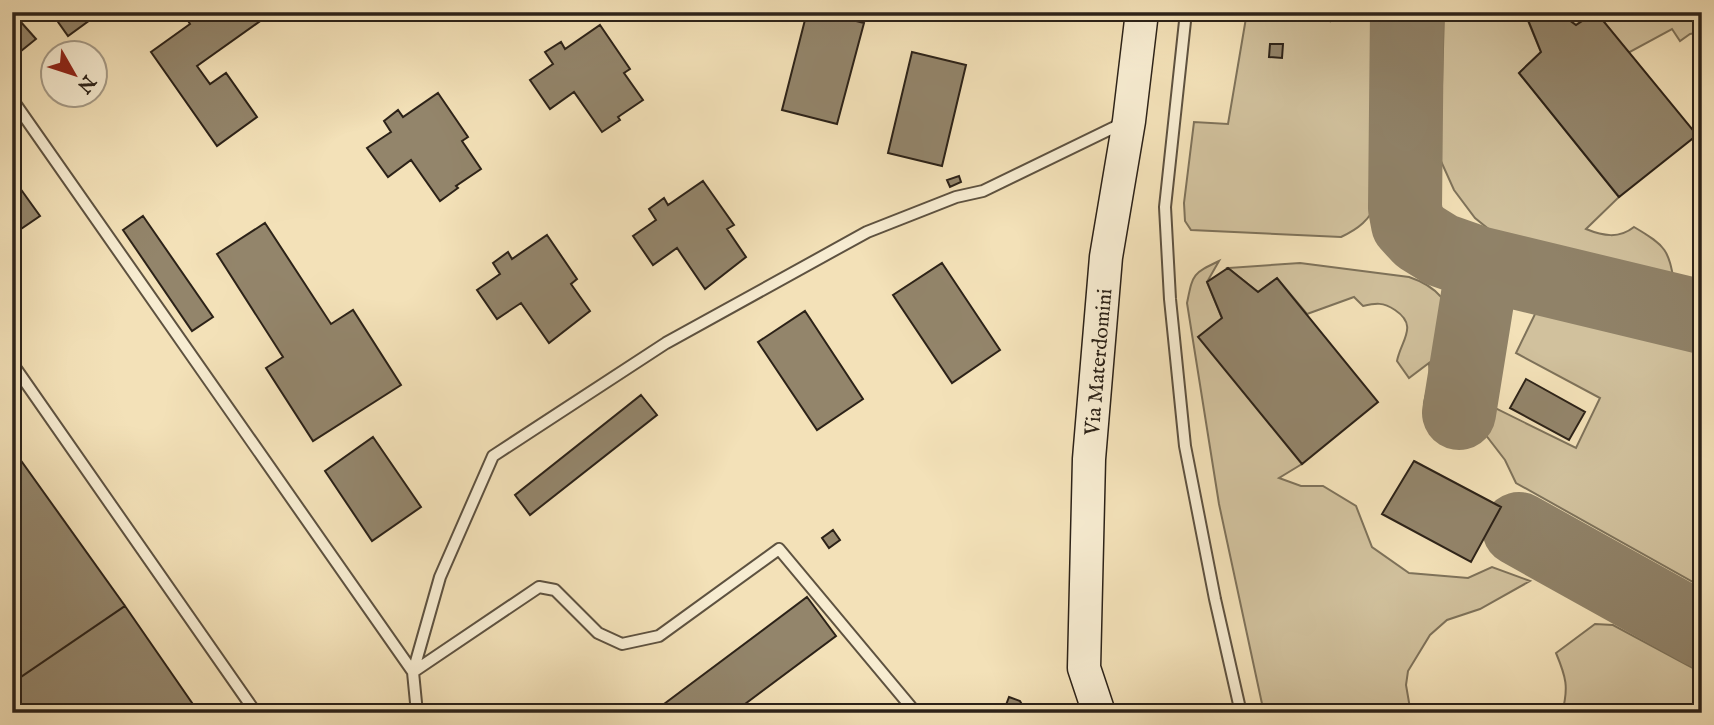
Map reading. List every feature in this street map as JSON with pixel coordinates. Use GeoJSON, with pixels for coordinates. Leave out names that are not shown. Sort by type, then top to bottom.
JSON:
{"type":"FeatureCollection","features":[{"type":"Feature","properties":{"kind":"street","name":"Via Materdomini"},"geometry":{"type":"LineString","coordinates":[[1099,713],[1084,668],[1089,458],[1106,257],[1129,118],[1142,12]]}},
{"type":"Feature","properties":{"kind":"lane"},"geometry":{"type":"LineString","coordinates":[[1186,12],[1165,207],[1170,299],[1185,446],[1241,713]]}},
{"type":"Feature","properties":{"kind":"lane"},"geometry":{"type":"LineString","coordinates":[[12,99],[413,672]]}},
{"type":"Feature","properties":{"kind":"lane"},"geometry":{"type":"LineString","coordinates":[[417,713],[413,672],[440,578],[493,456],[666,343],[867,232],[956,197],[1129,118]]}},
{"type":"Feature","properties":{"kind":"lane"},"geometry":{"type":"LineString","coordinates":[[12,363],[256,713]]}},
{"type":"Feature","properties":{"kind":"lane"},"geometry":{"type":"LineString","coordinates":[[413,672],[539,587],[555,590],[598,633],[622,644],[659,636],[779,549],[916,713]]}},
{"type":"Feature","properties":{"kind":"shaded area"},"geometry":{"type":"Polygon","coordinates":[[[1247,12],[1381,12],[1377,202],[1363,223],[1341,237],[1191,230],[1185,221],[1184,203],[1194,122],[1228,124],[1247,12]]]}},
{"type":"Feature","properties":{"kind":"shaded area"},"geometry":{"type":"Polygon","coordinates":[[[1444,12],[1530,12],[1526,16],[1541,52],[1519,73],[1619,197],[1586,229],[1611,235],[1634,227],[1655,240],[1669,259],[1676,291],[1527,249],[1501,239],[1475,218],[1454,190],[1440,159],[1444,12]]]}},
{"type":"Feature","properties":{"kind":"shaded area"},"geometry":{"type":"Polygon","coordinates":[[[1558,12],[1593,12],[1576,25],[1558,12]]]}},
{"type":"Feature","properties":{"kind":"shaded area"},"geometry":{"type":"Polygon","coordinates":[[[1596,12],[1702,12],[1702,32],[1690,34],[1680,41],[1672,29],[1628,53],[1596,12]]]}},
{"type":"Feature","properties":{"kind":"shaded area"},"geometry":{"type":"Polygon","coordinates":[[[1219,261],[1207,282],[1222,318],[1302,464],[1279,478],[1301,486],[1323,486],[1356,506],[1372,547],[1409,573],[1468,578],[1492,567],[1530,581],[1480,609],[1447,620],[1430,635],[1408,671],[1406,685],[1410,708],[1407,713],[1264,713],[1219,504],[1187,303],[1195,276],[1219,261]]]}},
{"type":"Feature","properties":{"kind":"shaded area"},"geometry":{"type":"Polygon","coordinates":[[[1300,263],[1409,277],[1429,287],[1443,299],[1451,314],[1455,331],[1451,369],[1441,407],[1424,403],[1430,377],[1429,363],[1409,378],[1397,361],[1407,328],[1402,316],[1395,310],[1379,304],[1363,306],[1354,297],[1307,314],[1277,278],[1258,292],[1228,268],[1300,263]]]}},
{"type":"Feature","properties":{"kind":"shaded area"},"geometry":{"type":"Polygon","coordinates":[[[1547,309],[1686,336],[1702,342],[1702,587],[1516,483],[1505,460],[1475,421],[1477,399],[1576,448],[1600,398],[1516,353],[1536,312],[1547,309]]]}},
{"type":"Feature","properties":{"kind":"shaded area"},"geometry":{"type":"Polygon","coordinates":[[[1595,624],[1613,625],[1693,668],[1702,677],[1702,713],[1562,713],[1565,682],[1556,653],[1595,624]]]}},
{"type":"Feature","properties":{"kind":"building"},"geometry":{"type":"Polygon","coordinates":[[[12,12],[36,39],[16,55],[12,50],[12,12]]]}},
{"type":"Feature","properties":{"kind":"building"},"geometry":{"type":"Polygon","coordinates":[[[51,12],[101,12],[68,36],[51,12]]]}},
{"type":"Feature","properties":{"kind":"building"},"geometry":{"type":"Polygon","coordinates":[[[196,12],[273,12],[197,66],[210,84],[226,73],[257,117],[217,146],[151,52],[190,24],[187,19],[196,12]]]}},
{"type":"Feature","properties":{"kind":"building"},"geometry":{"type":"Polygon","coordinates":[[[703,12],[717,12],[708,19],[703,12]]]}},
{"type":"Feature","properties":{"kind":"building"},"geometry":{"type":"Polygon","coordinates":[[[807,12],[821,12],[864,23],[837,124],[782,110],[807,12]]]}},
{"type":"Feature","properties":{"kind":"building"},"geometry":{"type":"Polygon","coordinates":[[[1309,12],[1331,12],[1330,21],[1309,18],[1309,12]]]}},
{"type":"Feature","properties":{"kind":"building"},"geometry":{"type":"Polygon","coordinates":[[[1530,12],[1558,12],[1576,25],[1596,12],[1697,135],[1619,197],[1519,73],[1541,52],[1526,15],[1530,12]]]}},
{"type":"Feature","properties":{"kind":"building"},"geometry":{"type":"Polygon","coordinates":[[[600,25],[630,69],[624,73],[643,100],[602,132],[574,92],[550,109],[530,80],[553,64],[545,52],[561,42],[565,49],[600,25]]]}},
{"type":"Feature","properties":{"kind":"building"},"geometry":{"type":"Polygon","coordinates":[[[1270,44],[1283,44],[1282,58],[1269,57],[1270,44]]]}},
{"type":"Feature","properties":{"kind":"building"},"geometry":{"type":"Polygon","coordinates":[[[912,52],[966,65],[942,166],[888,153],[912,52]]]}},
{"type":"Feature","properties":{"kind":"building"},"geometry":{"type":"Polygon","coordinates":[[[438,93],[468,137],[462,141],[481,169],[440,201],[411,160],[388,177],[367,148],[391,132],[384,121],[398,110],[403,117],[438,93]]]}},
{"type":"Feature","properties":{"kind":"building"},"geometry":{"type":"Polygon","coordinates":[[[959,176],[961,182],[950,187],[947,180],[959,176]]]}},
{"type":"Feature","properties":{"kind":"building"},"geometry":{"type":"Polygon","coordinates":[[[12,177],[40,216],[12,235],[12,177]]]}},
{"type":"Feature","properties":{"kind":"building"},"geometry":{"type":"Polygon","coordinates":[[[703,181],[734,225],[727,229],[746,257],[705,289],[677,248],[653,265],[633,236],[656,220],[649,209],[664,198],[668,205],[703,181]]]}},
{"type":"Feature","properties":{"kind":"building"},"geometry":{"type":"Polygon","coordinates":[[[143,216],[213,317],[192,331],[123,230],[143,216]]]}},
{"type":"Feature","properties":{"kind":"building"},"geometry":{"type":"Polygon","coordinates":[[[265,223],[331,324],[353,310],[401,385],[313,441],[266,368],[283,357],[217,254],[265,223]]]}},
{"type":"Feature","properties":{"kind":"building"},"geometry":{"type":"Polygon","coordinates":[[[547,235],[577,279],[571,284],[590,311],[549,343],[521,303],[497,319],[477,290],[500,274],[493,263],[508,252],[512,259],[547,235]]]}},
{"type":"Feature","properties":{"kind":"building"},"geometry":{"type":"Polygon","coordinates":[[[942,263],[1000,350],[952,383],[893,295],[942,263]]]}},
{"type":"Feature","properties":{"kind":"building"},"geometry":{"type":"Polygon","coordinates":[[[1228,268],[1258,292],[1277,278],[1378,402],[1302,464],[1198,337],[1222,318],[1207,282],[1228,268]]]}},
{"type":"Feature","properties":{"kind":"building"},"geometry":{"type":"Polygon","coordinates":[[[805,311],[863,399],[817,430],[758,342],[805,311]]]}},
{"type":"Feature","properties":{"kind":"building"},"geometry":{"type":"Polygon","coordinates":[[[1526,379],[1585,412],[1569,440],[1510,408],[1526,379]]]}},
{"type":"Feature","properties":{"kind":"building"},"geometry":{"type":"Polygon","coordinates":[[[641,395],[657,415],[530,515],[515,495],[641,395]]]}},
{"type":"Feature","properties":{"kind":"building"},"geometry":{"type":"Polygon","coordinates":[[[373,437],[421,507],[372,541],[325,471],[373,437]]]}},
{"type":"Feature","properties":{"kind":"building"},"geometry":{"type":"Polygon","coordinates":[[[12,448],[125,606],[12,683],[12,448]]]}},
{"type":"Feature","properties":{"kind":"building"},"geometry":{"type":"Polygon","coordinates":[[[1414,461],[1501,507],[1471,562],[1382,514],[1414,461]]]}},
{"type":"Feature","properties":{"kind":"building"},"geometry":{"type":"Polygon","coordinates":[[[833,530],[840,540],[829,548],[822,538],[833,530]]]}},
{"type":"Feature","properties":{"kind":"building"},"geometry":{"type":"Polygon","coordinates":[[[807,597],[836,636],[733,713],[652,713],[807,597]]]}},
{"type":"Feature","properties":{"kind":"building"},"geometry":{"type":"Polygon","coordinates":[[[125,606],[199,713],[12,713],[12,683],[125,606]]]}},
{"type":"Feature","properties":{"kind":"building"},"geometry":{"type":"Polygon","coordinates":[[[1009,697],[1020,701],[1024,713],[1003,713],[1009,697]]]}},
{"type":"Feature","properties":{"kind":"taxiway"},"geometry":{"type":"LineString","coordinates":[[1407,12],[1405,208],[1408,224],[1420,237],[1441,250],[1478,263],[1702,317]]}},
{"type":"Feature","properties":{"kind":"taxiway"},"geometry":{"type":"LineString","coordinates":[[1459,413],[1483,264]]}},
{"type":"Feature","properties":{"kind":"taxiway"},"geometry":{"type":"LineString","coordinates":[[1519,529],[1702,631]]}}]}
